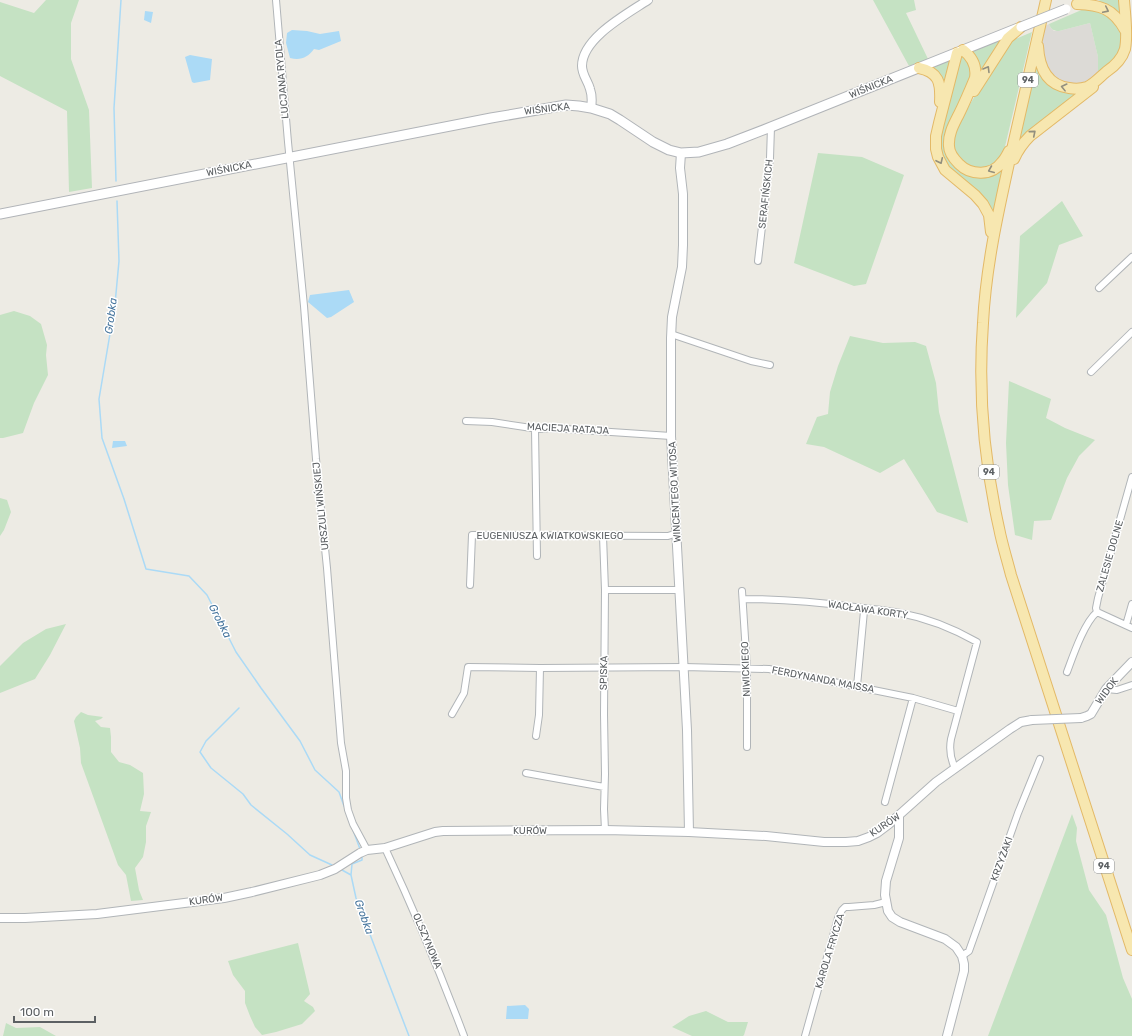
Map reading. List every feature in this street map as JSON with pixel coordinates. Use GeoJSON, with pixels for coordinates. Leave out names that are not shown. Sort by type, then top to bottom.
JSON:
{"type":"FeatureCollection","features":[{"type":"Feature","properties":{"kind":"main road","name":"94"},"geometry":{"type":"LineString","coordinates":[[1046,0],[991,252],[983,323],[982,382],[984,428],[999,528],[1011,575],[1131,945]]}},
{"type":"Feature","properties":{"kind":"main road","name":"WIŚNICKA"},"geometry":{"type":"LineString","coordinates":[[0,214],[491,118],[566,105],[591,108],[610,114],[668,150],[681,153],[699,152],[727,144],[771,127],[1087,0]]}},
{"type":"Feature","properties":{"kind":"main road"},"geometry":{"type":"LineString","coordinates":[[1038,32],[1040,64],[1049,80],[1063,87],[1075,89],[1087,87],[1115,65],[1120,59],[1124,49],[1126,31],[1124,0]]}},
{"type":"Feature","properties":{"kind":"main road"},"geometry":{"type":"LineString","coordinates":[[1077,4],[1099,6],[1111,12],[1126,31]]}},
{"type":"Feature","properties":{"kind":"main road"},"geometry":{"type":"LineString","coordinates":[[959,114],[1008,38],[1021,27]]}},
{"type":"Feature","properties":{"kind":"main road"},"geometry":{"type":"LineString","coordinates":[[1006,178],[1018,150],[1024,142],[1033,133],[1117,68],[1124,60],[1130,48],[1132,39]]}},
{"type":"Feature","properties":{"kind":"main road"},"geometry":{"type":"LineString","coordinates":[[991,252],[990,221],[986,209],[975,195],[944,170],[938,157],[936,142],[939,123],[960,51],[967,53],[973,61],[976,72],[975,78],[950,134],[949,147],[957,163],[972,172],[988,172],[999,166],[1009,151],[1017,129]]}},
{"type":"Feature","properties":{"kind":"main road"},"geometry":{"type":"LineString","coordinates":[[919,68],[931,72],[940,85],[939,123]]}},
{"type":"Feature","properties":{"kind":"street","name":"LUCJANA RYDLA"},"geometry":{"type":"LineString","coordinates":[[276,0],[290,157]]}},
{"type":"Feature","properties":{"kind":"street"},"geometry":{"type":"LineString","coordinates":[[591,108],[592,95],[583,74],[582,67],[587,49],[600,34],[616,21],[648,0]]}},
{"type":"Feature","properties":{"kind":"street","name":"SERAFIŃSKICH"},"geometry":{"type":"LineString","coordinates":[[758,261],[770,158],[771,127]]}},
{"type":"Feature","properties":{"kind":"street","name":"WINCENTEGO WITOSA"},"geometry":{"type":"LineString","coordinates":[[681,153],[680,168],[683,194],[682,267],[672,317],[671,436],[688,730],[689,832]]}},
{"type":"Feature","properties":{"kind":"street","name":"URSZULI WIŃSKIEJ"},"geometry":{"type":"LineString","coordinates":[[290,157],[304,306],[315,454],[328,576],[341,743],[346,771],[346,798],[348,810],[364,851]]}},
{"type":"Feature","properties":{"kind":"street"},"geometry":{"type":"LineString","coordinates":[[1099,288],[1132,256]]}},
{"type":"Feature","properties":{"kind":"street"},"geometry":{"type":"LineString","coordinates":[[1091,372],[1132,332]]}},
{"type":"Feature","properties":{"kind":"street"},"geometry":{"type":"LineString","coordinates":[[671,334],[770,366]]}},
{"type":"Feature","properties":{"kind":"street","name":"MACIEJA RATAJA"},"geometry":{"type":"LineString","coordinates":[[466,421],[492,422],[535,429],[551,428],[671,436]]}},
{"type":"Feature","properties":{"kind":"street"},"geometry":{"type":"LineString","coordinates":[[535,429],[537,556]]}},
{"type":"Feature","properties":{"kind":"street","name":"ZALESIE DOLNE"},"geometry":{"type":"LineString","coordinates":[[1096,612],[1098,598],[1131,482]]}},
{"type":"Feature","properties":{"kind":"street","name":"EUGENIUSZA KWIATKOWSKIEGO"},"geometry":{"type":"LineString","coordinates":[[470,585],[472,535],[668,536],[677,533]]}},
{"type":"Feature","properties":{"kind":"street","name":"SPISKA"},"geometry":{"type":"LineString","coordinates":[[603,536],[605,590],[605,830]]}},
{"type":"Feature","properties":{"kind":"street"},"geometry":{"type":"LineString","coordinates":[[605,590],[680,590]]}},
{"type":"Feature","properties":{"kind":"street","name":"NIWICKIEGO"},"geometry":{"type":"LineString","coordinates":[[742,591],[747,669],[747,747]]}},
{"type":"Feature","properties":{"kind":"street","name":"WACŁAWA KORTY"},"geometry":{"type":"LineString","coordinates":[[743,599],[772,599],[815,602],[900,613],[926,620],[965,635],[977,642],[949,748],[955,768]]}},
{"type":"Feature","properties":{"kind":"street"},"geometry":{"type":"LineString","coordinates":[[1126,625],[1132,604]]}},
{"type":"Feature","properties":{"kind":"street"},"geometry":{"type":"LineString","coordinates":[[857,686],[864,611],[868,609]]}},
{"type":"Feature","properties":{"kind":"street"},"geometry":{"type":"LineString","coordinates":[[1067,672],[1073,655],[1091,617],[1096,612],[1132,628]]}},
{"type":"Feature","properties":{"kind":"street","name":"WIDOK"},"geometry":{"type":"LineString","coordinates":[[1081,718],[1091,714],[1106,689],[1132,662]]}},
{"type":"Feature","properties":{"kind":"street","name":"FERDYNANDA MAISSA"},"geometry":{"type":"LineString","coordinates":[[452,714],[464,693],[468,667],[684,667],[769,669],[913,698],[958,711]]}},
{"type":"Feature","properties":{"kind":"street"},"geometry":{"type":"LineString","coordinates":[[536,736],[539,715],[540,668]]}},
{"type":"Feature","properties":{"kind":"street"},"geometry":{"type":"LineString","coordinates":[[1106,689],[1117,690],[1132,685]]}},
{"type":"Feature","properties":{"kind":"street"},"geometry":{"type":"LineString","coordinates":[[885,802],[913,698]]}},
{"type":"Feature","properties":{"kind":"street","name":"KURÓW"},"geometry":{"type":"LineString","coordinates":[[0,918],[33,918],[97,914],[224,898],[320,875],[335,869],[364,851],[385,848],[435,832],[443,831],[605,830],[689,832],[824,842],[846,842],[858,840],[877,833],[899,817],[936,782],[1021,722],[1032,720],[1081,718]]}},
{"type":"Feature","properties":{"kind":"street","name":"KRZYŻAKI"},"geometry":{"type":"LineString","coordinates":[[962,956],[969,951],[1018,813],[1040,759]]}},
{"type":"Feature","properties":{"kind":"street"},"geometry":{"type":"LineString","coordinates":[[526,773],[604,788]]}},
{"type":"Feature","properties":{"kind":"street"},"geometry":{"type":"LineString","coordinates":[[899,817],[899,838],[886,881],[885,895],[888,911],[892,917],[900,922],[945,940],[956,947],[962,956],[964,964],[964,971],[947,1036]]}},
{"type":"Feature","properties":{"kind":"street"},"geometry":{"type":"LineString","coordinates":[[889,824],[898,829]]}},
{"type":"Feature","properties":{"kind":"street","name":"OLSZYNOWA"},"geometry":{"type":"LineString","coordinates":[[385,848],[428,944],[464,1036]]}},
{"type":"Feature","properties":{"kind":"street","name":"KAROLA FRYCZA"},"geometry":{"type":"LineString","coordinates":[[805,1036],[842,910],[845,907],[874,905],[886,902]]}},
{"type":"Feature","properties":{"kind":"shaded area"},"geometry":{"type":"Polygon","coordinates":[[[1090,23],[1098,57],[1098,75],[1087,83],[1079,85],[1062,84],[1049,75],[1041,49],[1045,26],[1049,24],[1054,31],[1059,31],[1090,23]]]}},
{"type":"Feature","properties":{"kind":"green space"},"geometry":{"type":"Polygon","coordinates":[[[46,0],[79,0],[71,23],[71,59],[89,110],[92,188],[69,192],[67,111],[0,76],[0,2],[34,13],[46,0]]]}},
{"type":"Feature","properties":{"kind":"green space"},"geometry":{"type":"Polygon","coordinates":[[[873,0],[914,0],[916,10],[906,13],[928,59],[909,66],[873,0]]]}},
{"type":"Feature","properties":{"kind":"green space"},"geometry":{"type":"Polygon","coordinates":[[[1100,0],[1121,0],[1123,23],[1096,2],[1100,0]]]}},
{"type":"Feature","properties":{"kind":"green space"},"geometry":{"type":"Polygon","coordinates":[[[1086,8],[1106,13],[1120,28],[1122,36],[1122,43],[1116,60],[1098,75],[1098,57],[1090,23],[1059,31],[1052,29],[1049,24],[1086,8]]]}},
{"type":"Feature","properties":{"kind":"green space"},"geometry":{"type":"Polygon","coordinates":[[[1032,32],[1003,155],[991,167],[975,169],[958,162],[951,140],[958,124],[993,66],[1011,41],[1032,32]]]}},
{"type":"Feature","properties":{"kind":"green space"},"geometry":{"type":"Polygon","coordinates":[[[1004,37],[977,79],[971,51],[1004,37]]]}},
{"type":"Feature","properties":{"kind":"green space"},"geometry":{"type":"Polygon","coordinates":[[[960,56],[969,62],[972,73],[948,128],[960,170],[1003,166],[992,217],[944,164],[939,138],[960,56]]]}},
{"type":"Feature","properties":{"kind":"green space"},"geometry":{"type":"Polygon","coordinates":[[[950,59],[952,62],[942,104],[928,68],[950,59]]]}},
{"type":"Feature","properties":{"kind":"green space"},"geometry":{"type":"Polygon","coordinates":[[[1036,64],[1040,73],[1079,93],[1021,141],[1019,140],[1036,64]]]}},
{"type":"Feature","properties":{"kind":"green space"},"geometry":{"type":"Polygon","coordinates":[[[818,153],[862,157],[904,175],[866,284],[854,286],[794,263],[818,153]]]}},
{"type":"Feature","properties":{"kind":"green space"},"geometry":{"type":"Polygon","coordinates":[[[1062,201],[1083,236],[1059,245],[1047,283],[1016,318],[1020,236],[1062,201]]]}},
{"type":"Feature","properties":{"kind":"green space"},"geometry":{"type":"Polygon","coordinates":[[[14,311],[30,316],[41,324],[47,345],[46,355],[48,375],[34,403],[23,433],[0,438],[0,315],[14,311]]]}},
{"type":"Feature","properties":{"kind":"green space"},"geometry":{"type":"Polygon","coordinates":[[[850,336],[883,343],[915,342],[926,346],[936,383],[939,412],[968,523],[937,512],[904,459],[880,473],[824,447],[806,444],[817,417],[828,414],[830,392],[838,366],[850,336]]]}},
{"type":"Feature","properties":{"kind":"green space"},"geometry":{"type":"Polygon","coordinates":[[[1009,381],[1051,399],[1046,418],[1065,428],[1095,440],[1079,456],[1067,478],[1051,520],[1034,521],[1032,540],[1015,535],[1008,485],[1006,443],[1009,381]]]}},
{"type":"Feature","properties":{"kind":"green space"},"geometry":{"type":"Polygon","coordinates":[[[0,498],[7,500],[11,512],[0,536],[0,498]]]}},
{"type":"Feature","properties":{"kind":"green space"},"geometry":{"type":"Polygon","coordinates":[[[66,624],[50,655],[35,679],[0,693],[0,666],[23,643],[46,629],[66,624]]]}},
{"type":"Feature","properties":{"kind":"green space"},"geometry":{"type":"Polygon","coordinates":[[[81,712],[88,715],[103,717],[95,721],[101,727],[110,728],[111,752],[119,762],[130,765],[143,773],[144,794],[140,811],[151,812],[146,826],[146,842],[143,857],[135,868],[139,890],[143,900],[131,901],[126,875],[118,865],[81,763],[80,748],[74,721],[81,712]]]}},
{"type":"Feature","properties":{"kind":"green space"},"geometry":{"type":"Polygon","coordinates":[[[1072,814],[1077,828],[1076,841],[1089,890],[1106,915],[1123,978],[1132,999],[1132,1036],[988,1036],[1072,814]]]}},
{"type":"Feature","properties":{"kind":"green space"},"geometry":{"type":"Polygon","coordinates":[[[298,943],[310,994],[304,1001],[313,1007],[315,1011],[302,1024],[262,1035],[255,1027],[245,1003],[245,991],[233,975],[228,961],[298,943]]]}},
{"type":"Feature","properties":{"kind":"green space"},"geometry":{"type":"Polygon","coordinates":[[[706,1011],[728,1022],[748,1022],[744,1035],[692,1036],[672,1027],[689,1016],[706,1011]]]}},
{"type":"Feature","properties":{"kind":"green space"},"geometry":{"type":"Polygon","coordinates":[[[6,1023],[16,1028],[40,1027],[56,1036],[3,1036],[6,1023]]]}},
{"type":"Feature","properties":{"kind":"water"},"geometry":{"type":"Polygon","coordinates":[[[145,11],[153,12],[151,23],[144,20],[145,11]]]}},
{"type":"Feature","properties":{"kind":"water"},"geometry":{"type":"Polygon","coordinates":[[[292,30],[320,34],[339,31],[341,41],[319,50],[314,49],[304,58],[290,58],[286,43],[287,33],[292,30]]]}},
{"type":"Feature","properties":{"kind":"water"},"geometry":{"type":"Polygon","coordinates":[[[190,55],[212,59],[210,80],[194,83],[192,82],[185,57],[190,55]]]}},
{"type":"Feature","properties":{"kind":"water"},"geometry":{"type":"Polygon","coordinates":[[[349,290],[354,302],[331,317],[327,318],[308,302],[310,295],[349,290]]]}},
{"type":"Feature","properties":{"kind":"water"},"geometry":{"type":"Polygon","coordinates":[[[113,441],[125,441],[127,446],[112,448],[113,441]]]}},
{"type":"Feature","properties":{"kind":"water"},"geometry":{"type":"Polygon","coordinates":[[[525,1005],[529,1009],[528,1019],[506,1019],[507,1006],[525,1005]]]}},
{"type":"Feature","properties":{"kind":"waterway","name":"Grobka"},"geometry":{"type":"LineString","coordinates":[[116,181],[114,108],[121,0]]}},
{"type":"Feature","properties":{"kind":"waterway","name":"Grobka"},"geometry":{"type":"LineString","coordinates":[[117,201],[119,261],[115,304],[99,399],[102,438],[124,499],[146,569],[189,576],[207,595],[236,652],[300,741],[315,770],[339,792],[344,806]]}},
{"type":"Feature","properties":{"kind":"waterway"},"geometry":{"type":"LineString","coordinates":[[239,708],[206,741],[200,752],[211,768],[243,794],[251,805],[310,855],[332,865]]}},
{"type":"Feature","properties":{"kind":"waterway","name":"Grobka"},"geometry":{"type":"LineString","coordinates":[[353,830],[360,849]]}},
{"type":"Feature","properties":{"kind":"waterway","name":"Grobka"},"geometry":{"type":"LineString","coordinates":[[362,855],[362,860],[352,864],[351,875],[356,898],[409,1036]]}},
{"type":"Feature","properties":{"kind":"waterway"},"geometry":{"type":"LineString","coordinates":[[342,870],[351,875]]}}]}
